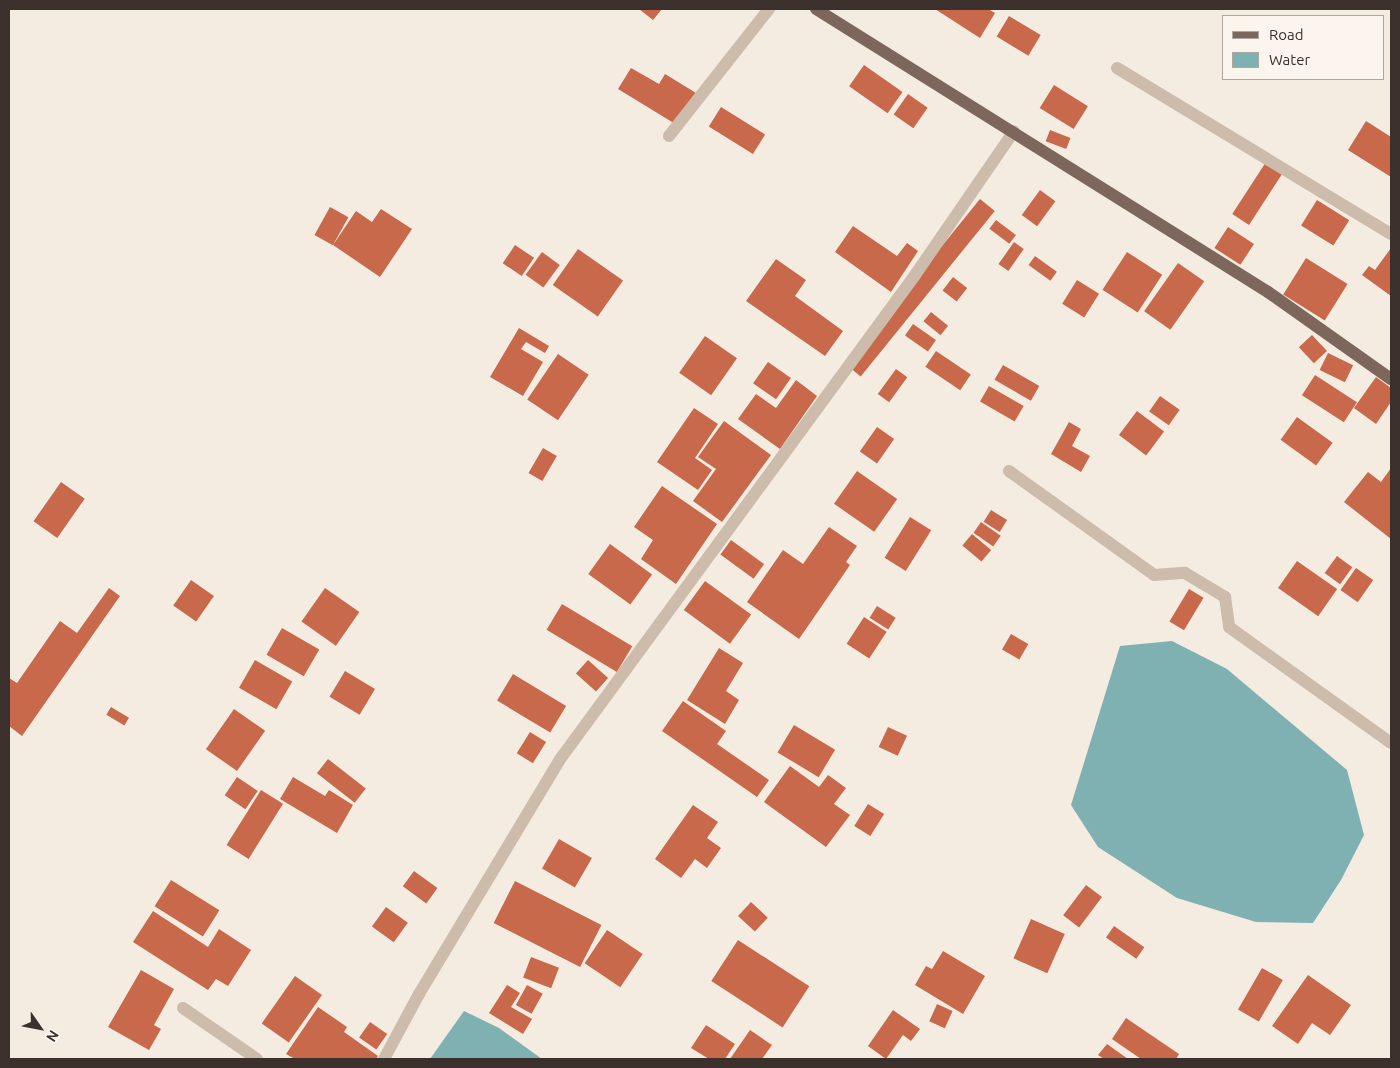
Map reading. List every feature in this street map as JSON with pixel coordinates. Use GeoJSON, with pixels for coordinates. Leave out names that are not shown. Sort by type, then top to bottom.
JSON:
{"type":"FeatureCollection","features":[{"type":"Feature","properties":{"kind":"main road"},"geometry":{"type":"LineString","coordinates":[[816,9],[1014,131],[1268,292],[1391,379]]}},
{"type":"Feature","properties":{"kind":"street"},"geometry":{"type":"LineString","coordinates":[[670,136],[769,9]]}},
{"type":"Feature","properties":{"kind":"street"},"geometry":{"type":"LineString","coordinates":[[1118,68],[1391,234]]}},
{"type":"Feature","properties":{"kind":"street"},"geometry":{"type":"LineString","coordinates":[[384,1059],[426,982],[561,758],[913,278],[1014,131]]}},
{"type":"Feature","properties":{"kind":"street"},"geometry":{"type":"LineString","coordinates":[[1009,471],[1154,575],[1184,573],[1225,597],[1228,627],[1391,743]]}},
{"type":"Feature","properties":{"kind":"street"},"geometry":{"type":"LineString","coordinates":[[183,1008],[257,1059]]}},
{"type":"Feature","properties":{"kind":"water"},"geometry":{"type":"Polygon","coordinates":[[[1172,641],[1227,669],[1347,770],[1364,835],[1341,880],[1313,923],[1256,922],[1177,898],[1098,847],[1071,805],[1120,646],[1172,641]]]}},
{"type":"Feature","properties":{"kind":"water"},"geometry":{"type":"Polygon","coordinates":[[[464,1011],[499,1028],[542,1059],[430,1059],[464,1011]]]}},
{"type":"Feature","properties":{"kind":"building"},"geometry":{"type":"Polygon","coordinates":[[[639,9],[662,9],[653,20],[639,9]]]}},
{"type":"Feature","properties":{"kind":"building"},"geometry":{"type":"Polygon","coordinates":[[[935,9],[988,9],[995,13],[980,38],[935,9]]]}},
{"type":"Feature","properties":{"kind":"building"},"geometry":{"type":"Polygon","coordinates":[[[1009,16],[1041,35],[1028,56],[997,37],[1009,16]]]}},
{"type":"Feature","properties":{"kind":"building"},"geometry":{"type":"Polygon","coordinates":[[[864,65],[903,92],[888,113],[849,86],[864,65]]]}},
{"type":"Feature","properties":{"kind":"building"},"geometry":{"type":"Polygon","coordinates":[[[631,68],[659,84],[665,74],[696,93],[677,125],[618,89],[631,68]]]}},
{"type":"Feature","properties":{"kind":"building"},"geometry":{"type":"Polygon","coordinates":[[[1054,85],[1088,106],[1074,129],[1040,108],[1054,85]]]}},
{"type":"Feature","properties":{"kind":"building"},"geometry":{"type":"Polygon","coordinates":[[[908,94],[928,108],[913,128],[894,114],[908,94]]]}},
{"type":"Feature","properties":{"kind":"building"},"geometry":{"type":"Polygon","coordinates":[[[721,107],[765,135],[753,154],[709,127],[721,107]]]}},
{"type":"Feature","properties":{"kind":"building"},"geometry":{"type":"Polygon","coordinates":[[[1366,121],[1391,137],[1391,177],[1348,150],[1366,121]]]}},
{"type":"Feature","properties":{"kind":"building"},"geometry":{"type":"Polygon","coordinates":[[[1050,130],[1071,138],[1066,149],[1046,141],[1050,130]]]}},
{"type":"Feature","properties":{"kind":"building"},"geometry":{"type":"Polygon","coordinates":[[[1266,162],[1283,173],[1249,225],[1232,214],[1266,162]]]}},
{"type":"Feature","properties":{"kind":"building"},"geometry":{"type":"Polygon","coordinates":[[[1040,190],[1055,201],[1037,226],[1022,215],[1040,190]]]}},
{"type":"Feature","properties":{"kind":"building"},"geometry":{"type":"Polygon","coordinates":[[[980,199],[995,211],[861,376],[846,365],[980,199]]]}},
{"type":"Feature","properties":{"kind":"building"},"geometry":{"type":"Polygon","coordinates":[[[1317,200],[1349,220],[1333,246],[1301,225],[1317,200]]]}},
{"type":"Feature","properties":{"kind":"building"},"geometry":{"type":"Polygon","coordinates":[[[330,207],[348,217],[333,245],[314,235],[330,207]]]}},
{"type":"Feature","properties":{"kind":"building"},"geometry":{"type":"Polygon","coordinates":[[[381,209],[412,229],[380,277],[333,245],[356,211],[372,222],[381,209]]]}},
{"type":"Feature","properties":{"kind":"building"},"geometry":{"type":"Polygon","coordinates":[[[996,220],[1016,235],[1009,244],[989,229],[996,220]]]}},
{"type":"Feature","properties":{"kind":"building"},"geometry":{"type":"Polygon","coordinates":[[[853,226],[897,256],[907,243],[918,251],[891,292],[835,252],[853,226]]]}},
{"type":"Feature","properties":{"kind":"building"},"geometry":{"type":"Polygon","coordinates":[[[1228,227],[1254,244],[1240,265],[1214,248],[1228,227]]]}},
{"type":"Feature","properties":{"kind":"building"},"geometry":{"type":"Polygon","coordinates":[[[1014,242],[1024,249],[1008,271],[999,264],[1014,242]]]}},
{"type":"Feature","properties":{"kind":"building"},"geometry":{"type":"Polygon","coordinates":[[[515,245],[534,258],[522,276],[503,263],[515,245]]]}},
{"type":"Feature","properties":{"kind":"building"},"geometry":{"type":"Polygon","coordinates":[[[1391,248],[1391,296],[1362,275],[1369,266],[1375,270],[1391,248]]]}},
{"type":"Feature","properties":{"kind":"building"},"geometry":{"type":"Polygon","coordinates":[[[578,249],[623,281],[598,317],[553,285],[578,249]]]}},
{"type":"Feature","properties":{"kind":"building"},"geometry":{"type":"Polygon","coordinates":[[[542,252],[560,265],[543,288],[526,275],[542,252]]]}},
{"type":"Feature","properties":{"kind":"building"},"geometry":{"type":"Polygon","coordinates":[[[1127,252],[1162,275],[1138,313],[1102,290],[1127,252]]]}},
{"type":"Feature","properties":{"kind":"building"},"geometry":{"type":"Polygon","coordinates":[[[1035,256],[1057,272],[1050,281],[1029,265],[1035,256]]]}},
{"type":"Feature","properties":{"kind":"building"},"geometry":{"type":"Polygon","coordinates":[[[1306,258],[1348,284],[1325,320],[1283,294],[1306,258]]]}},
{"type":"Feature","properties":{"kind":"building"},"geometry":{"type":"Polygon","coordinates":[[[776,259],[806,280],[795,296],[843,331],[825,356],[746,301],[776,259]]]}},
{"type":"Feature","properties":{"kind":"building"},"geometry":{"type":"Polygon","coordinates":[[[1178,263],[1204,281],[1170,330],[1144,311],[1178,263]]]}},
{"type":"Feature","properties":{"kind":"building"},"geometry":{"type":"Polygon","coordinates":[[[953,277],[967,288],[957,301],[943,290],[953,277]]]}},
{"type":"Feature","properties":{"kind":"building"},"geometry":{"type":"Polygon","coordinates":[[[1077,280],[1099,294],[1084,318],[1062,304],[1077,280]]]}},
{"type":"Feature","properties":{"kind":"building"},"geometry":{"type":"Polygon","coordinates":[[[931,312],[948,326],[941,335],[923,321],[931,312]]]}},
{"type":"Feature","properties":{"kind":"building"},"geometry":{"type":"Polygon","coordinates":[[[913,324],[936,340],[928,352],[905,335],[913,324]]]}},
{"type":"Feature","properties":{"kind":"building"},"geometry":{"type":"Polygon","coordinates":[[[519,328],[549,346],[545,353],[526,342],[521,349],[543,362],[523,396],[490,377],[519,328]]]}},
{"type":"Feature","properties":{"kind":"building"},"geometry":{"type":"Polygon","coordinates":[[[1312,335],[1327,351],[1314,363],[1299,347],[1312,335]]]}},
{"type":"Feature","properties":{"kind":"building"},"geometry":{"type":"Polygon","coordinates":[[[705,336],[737,358],[711,395],[679,373],[705,336]]]}},
{"type":"Feature","properties":{"kind":"building"},"geometry":{"type":"Polygon","coordinates":[[[936,351],[971,374],[960,390],[925,367],[936,351]]]}},
{"type":"Feature","properties":{"kind":"building"},"geometry":{"type":"Polygon","coordinates":[[[1328,353],[1353,365],[1345,382],[1320,370],[1328,353]]]}},
{"type":"Feature","properties":{"kind":"building"},"geometry":{"type":"Polygon","coordinates":[[[558,354],[589,375],[558,420],[527,400],[558,354]]]}},
{"type":"Feature","properties":{"kind":"building"},"geometry":{"type":"Polygon","coordinates":[[[768,362],[791,378],[776,399],[753,383],[768,362]]]}},
{"type":"Feature","properties":{"kind":"building"},"geometry":{"type":"Polygon","coordinates":[[[1003,365],[1039,386],[1031,401],[994,380],[1003,365]]]}},
{"type":"Feature","properties":{"kind":"building"},"geometry":{"type":"Polygon","coordinates":[[[896,369],[907,377],[889,402],[878,394],[896,369]]]}},
{"type":"Feature","properties":{"kind":"building"},"geometry":{"type":"Polygon","coordinates":[[[1315,375],[1357,402],[1344,422],[1302,395],[1315,375]]]}},
{"type":"Feature","properties":{"kind":"building"},"geometry":{"type":"Polygon","coordinates":[[[1376,377],[1391,388],[1391,402],[1376,424],[1354,408],[1376,377]]]}},
{"type":"Feature","properties":{"kind":"building"},"geometry":{"type":"Polygon","coordinates":[[[796,380],[817,396],[780,449],[738,419],[756,394],[776,408],[796,380]]]}},
{"type":"Feature","properties":{"kind":"building"},"geometry":{"type":"Polygon","coordinates":[[[989,386],[1024,406],[1015,422],[980,402],[989,386]]]}},
{"type":"Feature","properties":{"kind":"building"},"geometry":{"type":"Polygon","coordinates":[[[1160,396],[1180,410],[1169,425],[1149,412],[1160,396]]]}},
{"type":"Feature","properties":{"kind":"building"},"geometry":{"type":"Polygon","coordinates":[[[694,408],[718,424],[695,458],[712,470],[698,490],[657,462],[694,408]]]}},
{"type":"Feature","properties":{"kind":"building"},"geometry":{"type":"Polygon","coordinates":[[[1137,411],[1164,431],[1146,455],[1119,435],[1137,411]]]}},
{"type":"Feature","properties":{"kind":"building"},"geometry":{"type":"Polygon","coordinates":[[[1297,417],[1333,443],[1316,466],[1281,440],[1297,417]]]}},
{"type":"Feature","properties":{"kind":"building"},"geometry":{"type":"Polygon","coordinates":[[[724,421],[771,455],[722,522],[693,501],[716,469],[698,457],[724,421]]]}},
{"type":"Feature","properties":{"kind":"building"},"geometry":{"type":"Polygon","coordinates":[[[1069,422],[1081,429],[1072,446],[1090,456],[1081,472],[1051,454],[1069,422]]]}},
{"type":"Feature","properties":{"kind":"building"},"geometry":{"type":"Polygon","coordinates":[[[877,427],[894,439],[877,464],[860,452],[877,427]]]}},
{"type":"Feature","properties":{"kind":"building"},"geometry":{"type":"Polygon","coordinates":[[[543,448],[557,456],[542,481],[528,473],[543,448]]]}},
{"type":"Feature","properties":{"kind":"building"},"geometry":{"type":"Polygon","coordinates":[[[1391,468],[1391,539],[1344,502],[1368,472],[1381,482],[1391,468]]]}},
{"type":"Feature","properties":{"kind":"building"},"geometry":{"type":"Polygon","coordinates":[[[857,471],[897,499],[874,532],[834,504],[857,471]]]}},
{"type":"Feature","properties":{"kind":"building"},"geometry":{"type":"Polygon","coordinates":[[[61,482],[85,499],[57,538],[33,521],[61,482]]]}},
{"type":"Feature","properties":{"kind":"building"},"geometry":{"type":"Polygon","coordinates":[[[662,486],[717,524],[676,584],[641,559],[653,540],[634,527],[662,486]]]}},
{"type":"Feature","properties":{"kind":"building"},"geometry":{"type":"Polygon","coordinates":[[[991,510],[1007,520],[1000,532],[984,522],[991,510]]]}},
{"type":"Feature","properties":{"kind":"building"},"geometry":{"type":"Polygon","coordinates":[[[910,517],[931,530],[906,571],[885,558],[910,517]]]}},
{"type":"Feature","properties":{"kind":"building"},"geometry":{"type":"Polygon","coordinates":[[[981,522],[1001,536],[993,546],[974,533],[981,522]]]}},
{"type":"Feature","properties":{"kind":"building"},"geometry":{"type":"Polygon","coordinates":[[[829,527],[857,546],[846,562],[850,565],[799,639],[747,602],[783,550],[803,564],[829,527]]]}},
{"type":"Feature","properties":{"kind":"building"},"geometry":{"type":"Polygon","coordinates":[[[972,534],[991,550],[982,562],[962,545],[972,534]]]}},
{"type":"Feature","properties":{"kind":"building"},"geometry":{"type":"Polygon","coordinates":[[[731,540],[764,564],[754,579],[720,555],[731,540]]]}},
{"type":"Feature","properties":{"kind":"building"},"geometry":{"type":"Polygon","coordinates":[[[610,544],[652,575],[630,604],[588,574],[610,544]]]}},
{"type":"Feature","properties":{"kind":"building"},"geometry":{"type":"Polygon","coordinates":[[[1337,556],[1352,567],[1340,584],[1325,573],[1337,556]]]}},
{"type":"Feature","properties":{"kind":"building"},"geometry":{"type":"Polygon","coordinates":[[[1297,561],[1337,589],[1318,616],[1278,588],[1297,561]]]}},
{"type":"Feature","properties":{"kind":"building"},"geometry":{"type":"Polygon","coordinates":[[[1356,568],[1373,580],[1358,602],[1341,590],[1356,568]]]}},
{"type":"Feature","properties":{"kind":"building"},"geometry":{"type":"Polygon","coordinates":[[[191,580],[214,596],[196,621],[173,605],[191,580]]]}},
{"type":"Feature","properties":{"kind":"building"},"geometry":{"type":"Polygon","coordinates":[[[705,581],[751,615],[730,644],[684,610],[705,581]]]}},
{"type":"Feature","properties":{"kind":"building"},"geometry":{"type":"Polygon","coordinates":[[[109,588],[120,596],[22,736],[9,726],[9,678],[17,683],[60,621],[77,633],[109,588]]]}},
{"type":"Feature","properties":{"kind":"building"},"geometry":{"type":"Polygon","coordinates":[[[325,588],[359,612],[336,646],[301,622],[325,588]]]}},
{"type":"Feature","properties":{"kind":"building"},"geometry":{"type":"Polygon","coordinates":[[[1189,589],[1204,598],[1184,630],[1169,622],[1189,589]]]}},
{"type":"Feature","properties":{"kind":"building"},"geometry":{"type":"Polygon","coordinates":[[[562,604],[632,646],[617,672],[547,630],[562,604]]]}},
{"type":"Feature","properties":{"kind":"building"},"geometry":{"type":"Polygon","coordinates":[[[877,606],[896,618],[888,630],[870,618],[877,606]]]}},
{"type":"Feature","properties":{"kind":"building"},"geometry":{"type":"Polygon","coordinates":[[[864,617],[887,632],[869,659],[847,644],[864,617]]]}},
{"type":"Feature","properties":{"kind":"building"},"geometry":{"type":"Polygon","coordinates":[[[282,628],[319,650],[304,676],[266,655],[282,628]]]}},
{"type":"Feature","properties":{"kind":"building"},"geometry":{"type":"Polygon","coordinates":[[[1011,634],[1028,644],[1019,660],[1002,650],[1011,634]]]}},
{"type":"Feature","properties":{"kind":"building"},"geometry":{"type":"Polygon","coordinates":[[[719,648],[743,663],[726,691],[739,700],[725,724],[687,700],[719,648]]]}},
{"type":"Feature","properties":{"kind":"building"},"geometry":{"type":"Polygon","coordinates":[[[255,660],[292,682],[276,709],[239,688],[255,660]]]}},
{"type":"Feature","properties":{"kind":"building"},"geometry":{"type":"Polygon","coordinates":[[[588,660],[608,678],[596,691],[576,673],[588,660]]]}},
{"type":"Feature","properties":{"kind":"building"},"geometry":{"type":"Polygon","coordinates":[[[345,671],[375,689],[360,715],[330,697],[345,671]]]}},
{"type":"Feature","properties":{"kind":"building"},"geometry":{"type":"Polygon","coordinates":[[[513,674],[566,706],[550,733],[497,701],[513,674]]]}},
{"type":"Feature","properties":{"kind":"building"},"geometry":{"type":"Polygon","coordinates":[[[683,701],[726,731],[717,744],[769,780],[757,797],[662,731],[683,701]]]}},
{"type":"Feature","properties":{"kind":"building"},"geometry":{"type":"Polygon","coordinates":[[[111,707],[129,718],[124,726],[106,715],[111,707]]]}},
{"type":"Feature","properties":{"kind":"building"},"geometry":{"type":"Polygon","coordinates":[[[234,709],[265,731],[237,771],[206,749],[234,709]]]}},
{"type":"Feature","properties":{"kind":"building"},"geometry":{"type":"Polygon","coordinates":[[[794,725],[835,750],[819,777],[778,752],[794,725]]]}},
{"type":"Feature","properties":{"kind":"building"},"geometry":{"type":"Polygon","coordinates":[[[888,727],[907,736],[898,756],[879,747],[888,727]]]}},
{"type":"Feature","properties":{"kind":"building"},"geometry":{"type":"Polygon","coordinates":[[[530,732],[546,742],[533,763],[517,753],[530,732]]]}},
{"type":"Feature","properties":{"kind":"building"},"geometry":{"type":"Polygon","coordinates":[[[328,759],[366,789],[355,803],[317,773],[328,759]]]}},
{"type":"Feature","properties":{"kind":"building"},"geometry":{"type":"Polygon","coordinates":[[[790,766],[819,787],[828,775],[846,788],[834,804],[850,815],[826,847],[764,802],[790,766]]]}},
{"type":"Feature","properties":{"kind":"building"},"geometry":{"type":"Polygon","coordinates":[[[237,777],[258,791],[245,809],[225,795],[237,777]]]}},
{"type":"Feature","properties":{"kind":"building"},"geometry":{"type":"Polygon","coordinates":[[[293,777],[325,796],[329,790],[353,805],[337,833],[280,799],[293,777]]]}},
{"type":"Feature","properties":{"kind":"building"},"geometry":{"type":"Polygon","coordinates":[[[261,790],[283,804],[249,859],[227,845],[261,790]]]}},
{"type":"Feature","properties":{"kind":"building"},"geometry":{"type":"Polygon","coordinates":[[[868,804],[884,814],[870,836],[854,826],[868,804]]]}},
{"type":"Feature","properties":{"kind":"building"},"geometry":{"type":"Polygon","coordinates":[[[693,805],[718,822],[707,838],[721,848],[707,868],[695,859],[681,878],[655,859],[693,805]]]}},
{"type":"Feature","properties":{"kind":"building"},"geometry":{"type":"Polygon","coordinates":[[[559,839],[592,858],[575,887],[542,868],[559,839]]]}},
{"type":"Feature","properties":{"kind":"building"},"geometry":{"type":"Polygon","coordinates":[[[414,871],[437,888],[426,903],[403,886],[414,871]]]}},
{"type":"Feature","properties":{"kind":"building"},"geometry":{"type":"Polygon","coordinates":[[[171,880],[219,910],[203,936],[155,906],[171,880]]]}},
{"type":"Feature","properties":{"kind":"building"},"geometry":{"type":"Polygon","coordinates":[[[515,881],[601,925],[580,967],[494,923],[515,881]]]}},
{"type":"Feature","properties":{"kind":"building"},"geometry":{"type":"Polygon","coordinates":[[[1086,885],[1102,897],[1079,927],[1063,915],[1086,885]]]}},
{"type":"Feature","properties":{"kind":"building"},"geometry":{"type":"Polygon","coordinates":[[[751,902],[768,918],[755,932],[738,916],[751,902]]]}},
{"type":"Feature","properties":{"kind":"building"},"geometry":{"type":"Polygon","coordinates":[[[386,907],[408,923],[394,942],[372,926],[386,907]]]}},
{"type":"Feature","properties":{"kind":"building"},"geometry":{"type":"Polygon","coordinates":[[[153,911],[208,947],[219,929],[251,950],[228,986],[216,979],[208,990],[133,942],[153,911]]]}},
{"type":"Feature","properties":{"kind":"building"},"geometry":{"type":"Polygon","coordinates":[[[1031,919],[1065,934],[1047,973],[1014,958],[1031,919]]]}},
{"type":"Feature","properties":{"kind":"building"},"geometry":{"type":"Polygon","coordinates":[[[1114,926],[1144,947],[1136,959],[1106,937],[1114,926]]]}},
{"type":"Feature","properties":{"kind":"building"},"geometry":{"type":"Polygon","coordinates":[[[607,930],[643,954],[620,987],[585,963],[607,930]]]}},
{"type":"Feature","properties":{"kind":"building"},"geometry":{"type":"Polygon","coordinates":[[[738,940],[809,986],[783,1027],[711,981],[738,940]]]}},
{"type":"Feature","properties":{"kind":"building"},"geometry":{"type":"Polygon","coordinates":[[[943,951],[985,976],[963,1014],[915,985],[926,966],[932,969],[943,951]]]}},
{"type":"Feature","properties":{"kind":"building"},"geometry":{"type":"Polygon","coordinates":[[[531,957],[559,968],[551,988],[523,978],[531,957]]]}},
{"type":"Feature","properties":{"kind":"building"},"geometry":{"type":"Polygon","coordinates":[[[1262,968],[1283,980],[1259,1022],[1238,1010],[1262,968]]]}},
{"type":"Feature","properties":{"kind":"building"},"geometry":{"type":"Polygon","coordinates":[[[141,970],[174,989],[154,1025],[161,1029],[149,1050],[108,1027],[141,970]]]}},
{"type":"Feature","properties":{"kind":"building"},"geometry":{"type":"Polygon","coordinates":[[[1308,975],[1351,1005],[1330,1035],[1312,1023],[1298,1044],[1272,1026],[1308,975]]]}},
{"type":"Feature","properties":{"kind":"building"},"geometry":{"type":"Polygon","coordinates":[[[295,976],[322,995],[289,1042],[262,1024],[295,976]]]}},
{"type":"Feature","properties":{"kind":"building"},"geometry":{"type":"Polygon","coordinates":[[[507,985],[520,993],[511,1007],[532,1019],[523,1034],[489,1013],[507,985]]]}},
{"type":"Feature","properties":{"kind":"building"},"geometry":{"type":"Polygon","coordinates":[[[527,985],[543,994],[532,1014],[516,1005],[527,985]]]}},
{"type":"Feature","properties":{"kind":"building"},"geometry":{"type":"Polygon","coordinates":[[[937,1004],[953,1011],[945,1028],[929,1021],[937,1004]]]}},
{"type":"Feature","properties":{"kind":"building"},"geometry":{"type":"Polygon","coordinates":[[[318,1007],[347,1027],[344,1032],[378,1056],[376,1059],[295,1059],[286,1054],[318,1007]]]}},
{"type":"Feature","properties":{"kind":"building"},"geometry":{"type":"Polygon","coordinates":[[[893,1010],[920,1029],[911,1041],[903,1035],[886,1059],[868,1046],[893,1010]]]}},
{"type":"Feature","properties":{"kind":"building"},"geometry":{"type":"Polygon","coordinates":[[[1126,1018],[1179,1054],[1176,1059],[1141,1059],[1112,1039],[1126,1018]]]}},
{"type":"Feature","properties":{"kind":"building"},"geometry":{"type":"Polygon","coordinates":[[[370,1022],[387,1034],[376,1050],[359,1038],[370,1022]]]}},
{"type":"Feature","properties":{"kind":"building"},"geometry":{"type":"Polygon","coordinates":[[[706,1025],[735,1044],[725,1059],[709,1059],[691,1048],[706,1025]]]}},
{"type":"Feature","properties":{"kind":"building"},"geometry":{"type":"Polygon","coordinates":[[[750,1030],[772,1045],[762,1059],[730,1059],[750,1030]]]}},
{"type":"Feature","properties":{"kind":"building"},"geometry":{"type":"Polygon","coordinates":[[[1107,1044],[1128,1059],[1104,1059],[1098,1055],[1107,1044]]]}}]}
